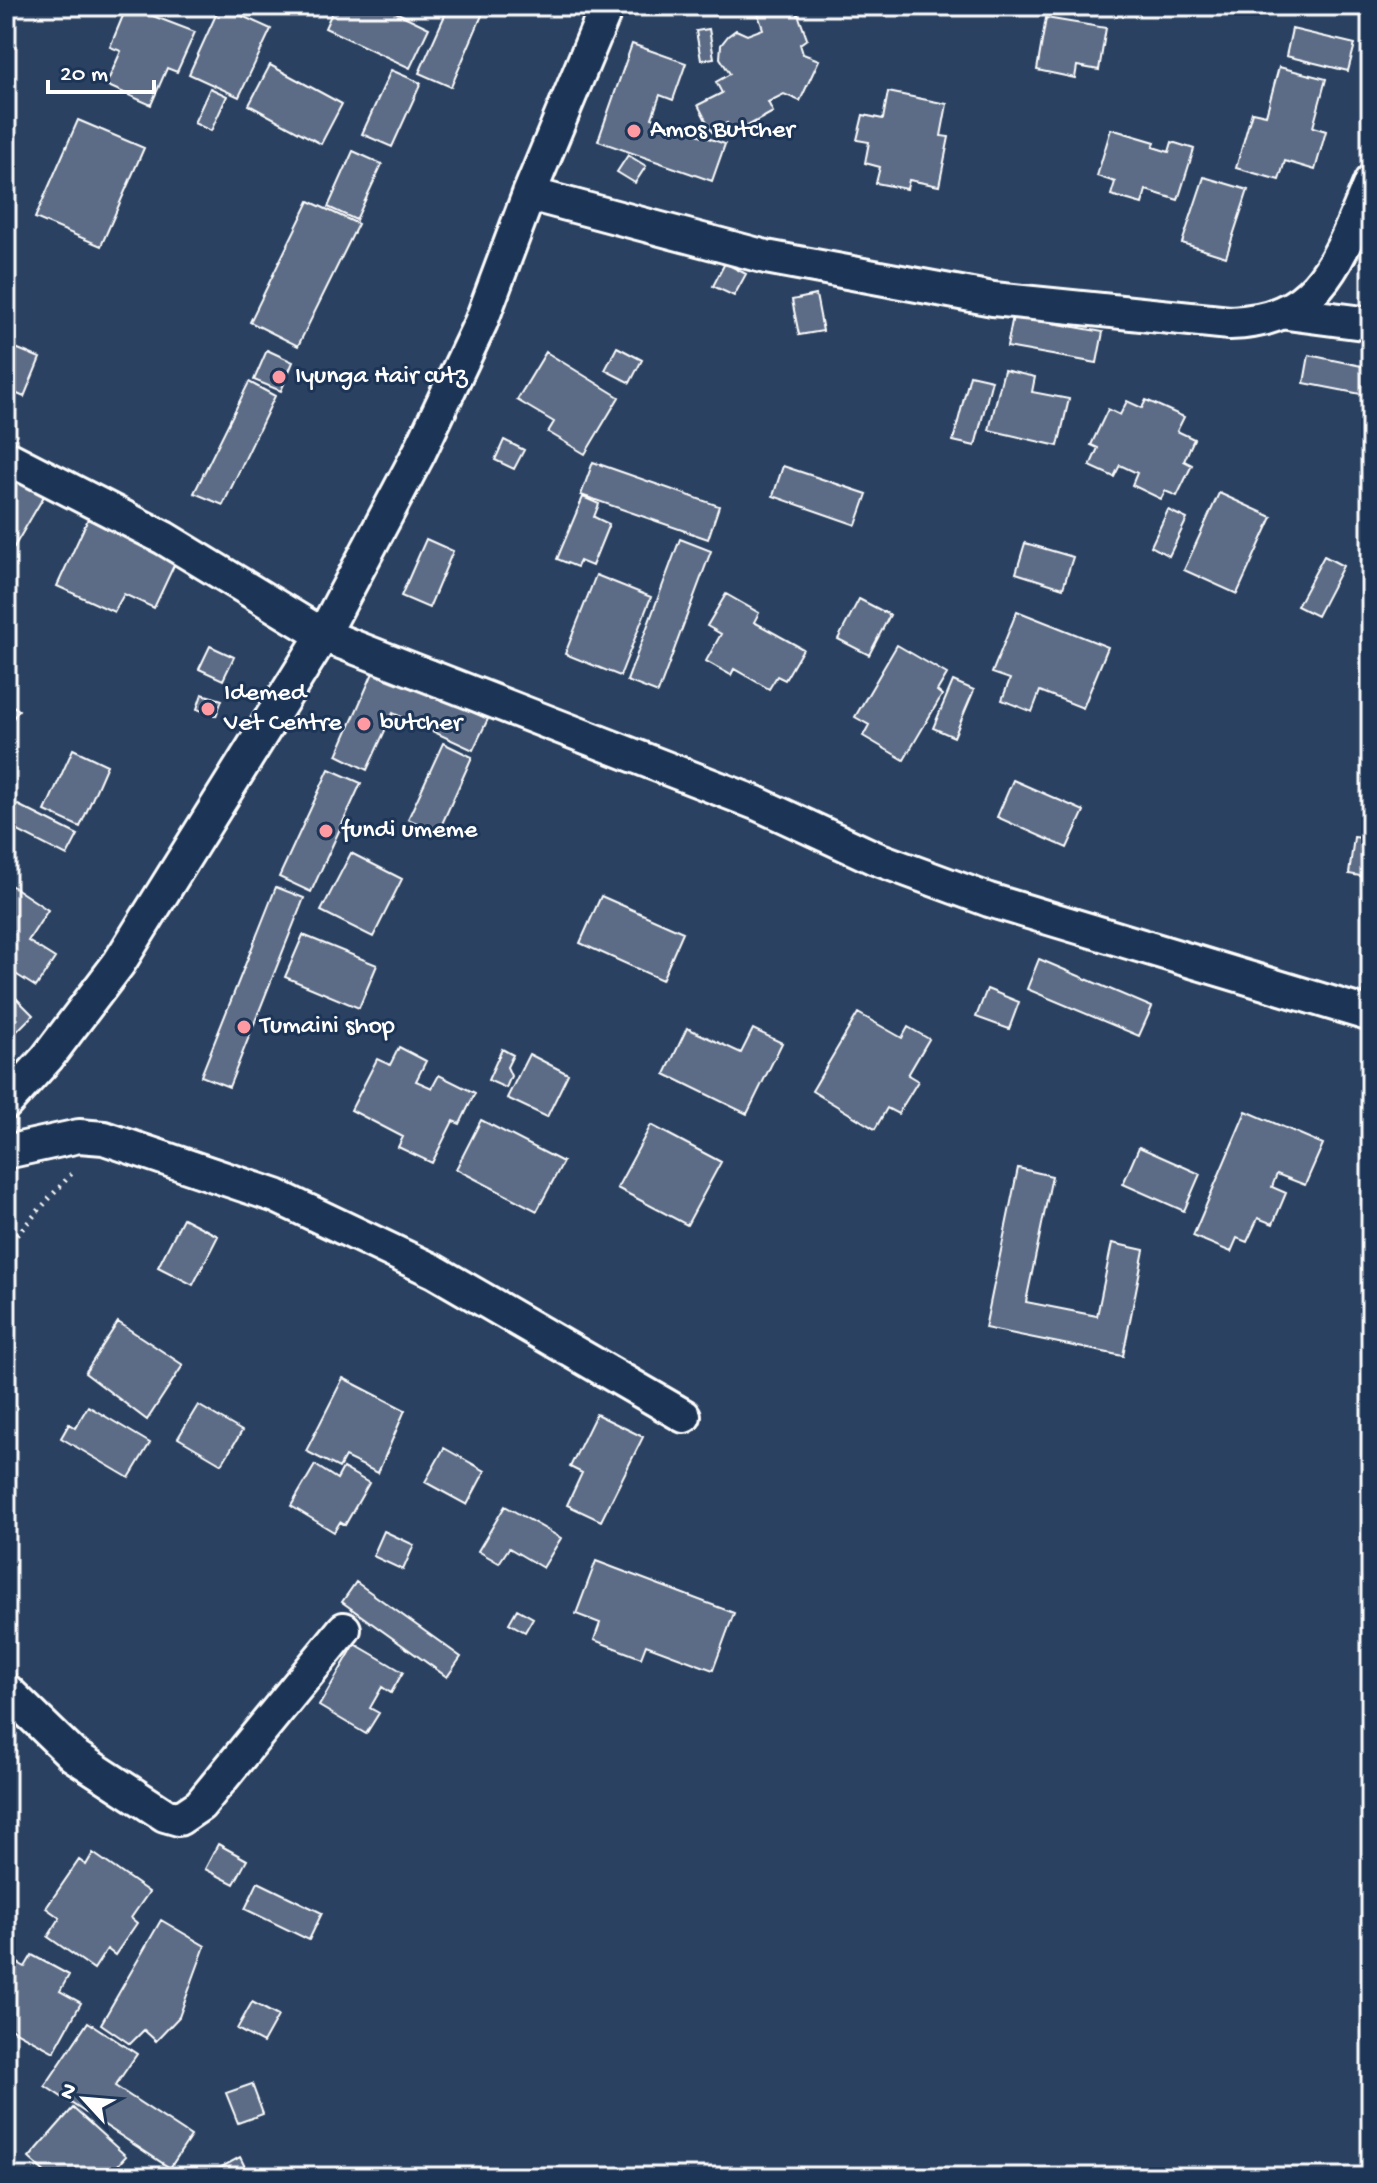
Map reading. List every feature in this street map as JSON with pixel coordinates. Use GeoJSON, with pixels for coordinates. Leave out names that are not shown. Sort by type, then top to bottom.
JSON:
{"type":"FeatureCollection","features":[{"type":"Feature","properties":{"kind":"street"},"geometry":{"type":"LineString","coordinates":[[6,1103],[47,1058],[119,963],[323,635],[419,453],[481,322],[529,194],[607,6]]}},
{"type":"Feature","properties":{"kind":"street"},"geometry":{"type":"LineString","coordinates":[[529,194],[766,257],[993,299],[1230,323],[1259,323],[1287,313],[1314,292],[1335,265],[1371,181]]}},
{"type":"Feature","properties":{"kind":"street"},"geometry":{"type":"LineString","coordinates":[[1287,313],[1371,324]]}},
{"type":"Feature","properties":{"kind":"street"},"geometry":{"type":"LineString","coordinates":[[6,457],[164,538],[323,635],[756,803],[875,858],[989,900],[1371,1015]]}},
{"type":"Feature","properties":{"kind":"street"},"geometry":{"type":"LineString","coordinates":[[6,1152],[79,1136],[104,1138],[276,1196],[434,1271],[684,1416]]}},
{"type":"Feature","properties":{"kind":"street"},"geometry":{"type":"LineString","coordinates":[[6,1690],[73,1755],[165,1815],[179,1819],[200,1805],[344,1629]]}},
{"type":"Feature","properties":{"kind":"path"},"geometry":{"type":"LineString","coordinates":[[6,1247],[104,1138]]}},
{"type":"Feature","properties":{"kind":"building"},"geometry":{"type":"Polygon","coordinates":[[[127,6],[195,32],[177,72],[167,68],[151,105],[106,85],[121,51],[110,47],[127,6]]]}},
{"type":"Feature","properties":{"kind":"building"},"geometry":{"type":"Polygon","coordinates":[[[220,6],[271,29],[239,97],[189,74],[220,6]]]}},
{"type":"Feature","properties":{"kind":"building"},"geometry":{"type":"Polygon","coordinates":[[[335,6],[383,6],[429,28],[410,68],[325,28],[335,6]]]}},
{"type":"Feature","properties":{"kind":"building"},"geometry":{"type":"Polygon","coordinates":[[[449,6],[486,6],[451,87],[419,73],[449,6]]]}},
{"type":"Feature","properties":{"kind":"building"},"geometry":{"type":"Polygon","coordinates":[[[755,6],[795,6],[807,39],[800,44],[803,54],[819,60],[800,101],[784,94],[768,102],[773,112],[733,134],[727,123],[712,132],[698,105],[722,93],[716,82],[730,74],[720,58],[721,45],[728,36],[736,30],[747,35],[763,29],[755,6]]]}},
{"type":"Feature","properties":{"kind":"building"},"geometry":{"type":"Polygon","coordinates":[[[1046,18],[1106,28],[1099,70],[1077,66],[1075,78],[1037,70],[1046,18]]]}},
{"type":"Feature","properties":{"kind":"building"},"geometry":{"type":"Polygon","coordinates":[[[709,29],[714,58],[701,60],[696,31],[709,29]]]}},
{"type":"Feature","properties":{"kind":"building"},"geometry":{"type":"Polygon","coordinates":[[[1292,29],[1355,44],[1348,71],[1286,56],[1292,29]]]}},
{"type":"Feature","properties":{"kind":"building"},"geometry":{"type":"Polygon","coordinates":[[[632,44],[686,63],[673,100],[660,95],[652,118],[725,144],[712,181],[598,141],[632,44]]]}},
{"type":"Feature","properties":{"kind":"building"},"geometry":{"type":"Polygon","coordinates":[[[270,65],[342,104],[321,144],[249,105],[270,65]]]}},
{"type":"Feature","properties":{"kind":"building"},"geometry":{"type":"Polygon","coordinates":[[[1279,67],[1326,79],[1313,127],[1326,131],[1315,170],[1285,161],[1279,180],[1236,168],[1252,112],[1266,115],[1279,67]]]}},
{"type":"Feature","properties":{"kind":"building"},"geometry":{"type":"Polygon","coordinates":[[[391,70],[421,83],[392,147],[362,134],[391,70]]]}},
{"type":"Feature","properties":{"kind":"building"},"geometry":{"type":"Polygon","coordinates":[[[210,88],[227,96],[211,131],[194,123],[210,88]]]}},
{"type":"Feature","properties":{"kind":"building"},"geometry":{"type":"Polygon","coordinates":[[[888,92],[947,104],[941,136],[949,137],[939,186],[909,180],[907,189],[876,183],[880,167],[865,163],[869,142],[857,140],[863,115],[883,119],[888,92]]]}},
{"type":"Feature","properties":{"kind":"building"},"geometry":{"type":"Polygon","coordinates":[[[78,120],[144,148],[101,246],[35,218],[78,120]]]}},
{"type":"Feature","properties":{"kind":"building"},"geometry":{"type":"Polygon","coordinates":[[[1111,129],[1155,142],[1153,147],[1169,152],[1172,142],[1194,149],[1178,200],[1146,190],[1142,204],[1111,195],[1115,182],[1097,176],[1111,129]]]}},
{"type":"Feature","properties":{"kind":"building"},"geometry":{"type":"Polygon","coordinates":[[[353,151],[382,164],[356,220],[328,207],[353,151]]]}},
{"type":"Feature","properties":{"kind":"building"},"geometry":{"type":"Polygon","coordinates":[[[628,155],[646,166],[635,183],[617,172],[628,155]]]}},
{"type":"Feature","properties":{"kind":"building"},"geometry":{"type":"Polygon","coordinates":[[[1204,177],[1248,190],[1226,257],[1182,243],[1204,177]]]}},
{"type":"Feature","properties":{"kind":"building"},"geometry":{"type":"Polygon","coordinates":[[[309,201],[358,224],[298,346],[250,322],[309,201]]]}},
{"type":"Feature","properties":{"kind":"building"},"geometry":{"type":"Polygon","coordinates":[[[725,263],[746,274],[734,296],[713,286],[725,263]]]}},
{"type":"Feature","properties":{"kind":"building"},"geometry":{"type":"Polygon","coordinates":[[[816,295],[823,331],[799,335],[792,300],[816,295]]]}},
{"type":"Feature","properties":{"kind":"building"},"geometry":{"type":"Polygon","coordinates":[[[1013,316],[1103,332],[1097,363],[1007,347],[1013,316]]]}},
{"type":"Feature","properties":{"kind":"building"},"geometry":{"type":"Polygon","coordinates":[[[6,344],[40,358],[24,397],[6,389],[6,344]]]}},
{"type":"Feature","properties":{"kind":"building"},"geometry":{"type":"Polygon","coordinates":[[[617,347],[642,360],[630,383],[605,370],[617,347]]]}},
{"type":"Feature","properties":{"kind":"building"},"geometry":{"type":"Polygon","coordinates":[[[267,350],[293,362],[281,391],[254,380],[267,350]]]}},
{"type":"Feature","properties":{"kind":"building"},"geometry":{"type":"Polygon","coordinates":[[[546,352],[619,397],[585,454],[548,432],[554,422],[517,400],[546,352]]]}},
{"type":"Feature","properties":{"kind":"building"},"geometry":{"type":"Polygon","coordinates":[[[1309,355],[1371,368],[1371,396],[1304,383],[1309,355]]]}},
{"type":"Feature","properties":{"kind":"building"},"geometry":{"type":"Polygon","coordinates":[[[1004,370],[1035,377],[1032,392],[1069,399],[1058,446],[989,430],[1004,370]]]}},
{"type":"Feature","properties":{"kind":"building"},"geometry":{"type":"Polygon","coordinates":[[[970,375],[992,380],[975,446],[953,441],[970,375]]]}},
{"type":"Feature","properties":{"kind":"building"},"geometry":{"type":"Polygon","coordinates":[[[249,382],[275,396],[223,505],[194,493],[249,382]]]}},
{"type":"Feature","properties":{"kind":"building"},"geometry":{"type":"Polygon","coordinates":[[[1146,400],[1184,417],[1177,431],[1194,439],[1184,461],[1192,465],[1177,496],[1165,491],[1161,499],[1132,485],[1137,473],[1120,465],[1114,477],[1090,466],[1098,448],[1091,445],[1108,409],[1120,415],[1127,401],[1142,408],[1146,400]]]}},
{"type":"Feature","properties":{"kind":"building"},"geometry":{"type":"Polygon","coordinates":[[[504,440],[524,450],[514,469],[495,460],[504,440]]]}},
{"type":"Feature","properties":{"kind":"building"},"geometry":{"type":"Polygon","coordinates":[[[593,462],[719,506],[708,539],[581,495],[593,462]]]}},
{"type":"Feature","properties":{"kind":"building"},"geometry":{"type":"Polygon","coordinates":[[[783,466],[867,494],[856,525],[773,496],[783,466]]]}},
{"type":"Feature","properties":{"kind":"building"},"geometry":{"type":"Polygon","coordinates":[[[6,468],[47,491],[7,559],[6,559],[6,468]]]}},
{"type":"Feature","properties":{"kind":"building"},"geometry":{"type":"Polygon","coordinates":[[[1219,493],[1272,517],[1237,594],[1184,570],[1219,493]]]}},
{"type":"Feature","properties":{"kind":"building"},"geometry":{"type":"Polygon","coordinates":[[[583,497],[599,504],[594,517],[609,524],[592,566],[580,561],[577,567],[557,559],[583,497]]]}},
{"type":"Feature","properties":{"kind":"building"},"geometry":{"type":"Polygon","coordinates":[[[1168,510],[1187,519],[1169,556],[1151,546],[1168,510]]]}},
{"type":"Feature","properties":{"kind":"building"},"geometry":{"type":"Polygon","coordinates":[[[88,519],[176,561],[154,608],[124,594],[114,612],[57,586],[88,519]]]}},
{"type":"Feature","properties":{"kind":"building"},"geometry":{"type":"Polygon","coordinates":[[[426,539],[453,551],[429,608],[401,596],[426,539]]]}},
{"type":"Feature","properties":{"kind":"building"},"geometry":{"type":"Polygon","coordinates":[[[680,539],[711,551],[658,693],[627,681],[680,539]]]}},
{"type":"Feature","properties":{"kind":"building"},"geometry":{"type":"Polygon","coordinates":[[[1025,543],[1073,557],[1063,588],[1016,573],[1025,543]]]}},
{"type":"Feature","properties":{"kind":"building"},"geometry":{"type":"Polygon","coordinates":[[[1324,556],[1343,566],[1317,616],[1297,606],[1324,556]]]}},
{"type":"Feature","properties":{"kind":"building"},"geometry":{"type":"Polygon","coordinates":[[[596,575],[651,597],[620,676],[565,654],[596,575]]]}},
{"type":"Feature","properties":{"kind":"building"},"geometry":{"type":"Polygon","coordinates":[[[726,594],[759,613],[754,622],[803,649],[785,680],[777,676],[769,689],[734,669],[731,675],[706,661],[721,634],[707,626],[726,594]]]}},
{"type":"Feature","properties":{"kind":"building"},"geometry":{"type":"Polygon","coordinates":[[[859,599],[890,615],[869,655],[838,639],[859,599]]]}},
{"type":"Feature","properties":{"kind":"building"},"geometry":{"type":"Polygon","coordinates":[[[1017,611],[1108,647],[1083,708],[1040,691],[1032,712],[1002,700],[1010,679],[992,673],[1017,611]]]}},
{"type":"Feature","properties":{"kind":"building"},"geometry":{"type":"Polygon","coordinates":[[[897,645],[947,674],[937,691],[942,695],[904,760],[863,736],[869,725],[855,717],[897,645]]]}},
{"type":"Feature","properties":{"kind":"building"},"geometry":{"type":"Polygon","coordinates":[[[210,646],[234,657],[223,680],[199,669],[210,646]]]}},
{"type":"Feature","properties":{"kind":"building"},"geometry":{"type":"Polygon","coordinates":[[[375,668],[488,719],[473,750],[393,713],[367,770],[337,755],[375,668]]]}},
{"type":"Feature","properties":{"kind":"building"},"geometry":{"type":"Polygon","coordinates":[[[953,681],[974,690],[954,737],[933,728],[953,681]]]}},
{"type":"Feature","properties":{"kind":"building"},"geometry":{"type":"Polygon","coordinates":[[[202,694],[222,700],[216,716],[197,709],[202,694]]]}},
{"type":"Feature","properties":{"kind":"building"},"geometry":{"type":"Polygon","coordinates":[[[6,701],[19,710],[6,728],[6,701]]]}},
{"type":"Feature","properties":{"kind":"building"},"geometry":{"type":"Polygon","coordinates":[[[443,743],[472,757],[438,833],[408,819],[443,743]]]}},
{"type":"Feature","properties":{"kind":"building"},"geometry":{"type":"Polygon","coordinates":[[[73,749],[107,765],[80,827],[45,811],[73,749]]]}},
{"type":"Feature","properties":{"kind":"building"},"geometry":{"type":"Polygon","coordinates":[[[329,769],[361,783],[311,892],[279,877],[329,769]]]}},
{"type":"Feature","properties":{"kind":"building"},"geometry":{"type":"Polygon","coordinates":[[[1013,780],[1084,811],[1067,848],[997,817],[1013,780]]]}},
{"type":"Feature","properties":{"kind":"building"},"geometry":{"type":"Polygon","coordinates":[[[6,799],[78,835],[67,856],[6,825],[6,799]]]}},
{"type":"Feature","properties":{"kind":"building"},"geometry":{"type":"Polygon","coordinates":[[[1354,837],[1371,839],[1371,878],[1349,874],[1354,837]]]}},
{"type":"Feature","properties":{"kind":"building"},"geometry":{"type":"Polygon","coordinates":[[[351,853],[402,879],[373,937],[321,911],[351,853]]]}},
{"type":"Feature","properties":{"kind":"building"},"geometry":{"type":"Polygon","coordinates":[[[6,882],[48,910],[28,941],[55,958],[36,987],[6,968],[6,882]]]}},
{"type":"Feature","properties":{"kind":"building"},"geometry":{"type":"Polygon","coordinates":[[[276,887],[304,898],[229,1087],[201,1076],[276,887]]]}},
{"type":"Feature","properties":{"kind":"building"},"geometry":{"type":"Polygon","coordinates":[[[601,896],[683,932],[662,980],[580,943],[601,896]]]}},
{"type":"Feature","properties":{"kind":"building"},"geometry":{"type":"Polygon","coordinates":[[[303,935],[377,965],[359,1008],[285,977],[303,935]]]}},
{"type":"Feature","properties":{"kind":"building"},"geometry":{"type":"Polygon","coordinates":[[[1039,959],[1152,1007],[1139,1036],[1027,989],[1039,959]]]}},
{"type":"Feature","properties":{"kind":"building"},"geometry":{"type":"Polygon","coordinates":[[[6,988],[33,1015],[6,1042],[6,988]]]}},
{"type":"Feature","properties":{"kind":"building"},"geometry":{"type":"Polygon","coordinates":[[[987,989],[1019,1002],[1009,1029],[976,1017],[987,989]]]}},
{"type":"Feature","properties":{"kind":"building"},"geometry":{"type":"Polygon","coordinates":[[[858,1013],[902,1038],[908,1027],[929,1039],[908,1075],[918,1081],[898,1114],[887,1108],[875,1129],[812,1091],[858,1013]]]}},
{"type":"Feature","properties":{"kind":"building"},"geometry":{"type":"Polygon","coordinates":[[[687,1028],[741,1053],[753,1029],[782,1043],[747,1114],[665,1074],[687,1028]]]}},
{"type":"Feature","properties":{"kind":"building"},"geometry":{"type":"Polygon","coordinates":[[[399,1047],[426,1061],[416,1081],[432,1088],[439,1075],[475,1093],[460,1124],[453,1121],[432,1163],[398,1147],[403,1137],[351,1110],[377,1059],[390,1065],[399,1047]]]}},
{"type":"Feature","properties":{"kind":"building"},"geometry":{"type":"Polygon","coordinates":[[[502,1049],[513,1055],[507,1067],[511,1076],[506,1088],[488,1080],[502,1049]]]}},
{"type":"Feature","properties":{"kind":"building"},"geometry":{"type":"Polygon","coordinates":[[[529,1054],[568,1074],[547,1117],[507,1098],[529,1054]]]}},
{"type":"Feature","properties":{"kind":"building"},"geometry":{"type":"Polygon","coordinates":[[[1246,1111],[1323,1144],[1305,1185],[1277,1174],[1272,1187],[1286,1193],[1273,1224],[1258,1218],[1247,1242],[1237,1238],[1231,1252],[1193,1236],[1246,1111]]]}},
{"type":"Feature","properties":{"kind":"building"},"geometry":{"type":"Polygon","coordinates":[[[481,1120],[563,1162],[537,1211],[456,1169],[481,1120]]]}},
{"type":"Feature","properties":{"kind":"building"},"geometry":{"type":"Polygon","coordinates":[[[651,1125],[721,1162],[687,1225],[617,1188],[651,1125]]]}},
{"type":"Feature","properties":{"kind":"building"},"geometry":{"type":"Polygon","coordinates":[[[1139,1147],[1200,1174],[1184,1211],[1123,1184],[1139,1147]]]}},
{"type":"Feature","properties":{"kind":"building"},"geometry":{"type":"Polygon","coordinates":[[[1018,1168],[1052,1176],[1026,1302],[1097,1316],[1112,1243],[1144,1250],[1123,1356],[985,1328],[1018,1168]]]}},
{"type":"Feature","properties":{"kind":"building"},"geometry":{"type":"Polygon","coordinates":[[[183,1218],[218,1236],[193,1285],[158,1267],[183,1218]]]}},
{"type":"Feature","properties":{"kind":"building"},"geometry":{"type":"Polygon","coordinates":[[[118,1322],[183,1365],[147,1420],[85,1373],[118,1322]]]}},
{"type":"Feature","properties":{"kind":"building"},"geometry":{"type":"Polygon","coordinates":[[[343,1378],[405,1410],[378,1473],[345,1457],[339,1468],[306,1451],[343,1378]]]}},
{"type":"Feature","properties":{"kind":"building"},"geometry":{"type":"Polygon","coordinates":[[[198,1405],[242,1431],[222,1464],[178,1438],[198,1405]]]}},
{"type":"Feature","properties":{"kind":"building"},"geometry":{"type":"Polygon","coordinates":[[[88,1406],[150,1443],[129,1478],[61,1438],[69,1424],[75,1428],[88,1406]]]}},
{"type":"Feature","properties":{"kind":"building"},"geometry":{"type":"Polygon","coordinates":[[[596,1414],[643,1437],[601,1521],[567,1505],[582,1473],[570,1467],[596,1414]]]}},
{"type":"Feature","properties":{"kind":"building"},"geometry":{"type":"Polygon","coordinates":[[[444,1448],[485,1471],[467,1505],[425,1482],[444,1448]]]}},
{"type":"Feature","properties":{"kind":"building"},"geometry":{"type":"Polygon","coordinates":[[[315,1465],[337,1479],[343,1468],[369,1483],[345,1525],[340,1522],[334,1532],[291,1506],[315,1465]]]}},
{"type":"Feature","properties":{"kind":"building"},"geometry":{"type":"Polygon","coordinates":[[[505,1506],[561,1538],[543,1568],[509,1548],[499,1563],[478,1551],[505,1506]]]}},
{"type":"Feature","properties":{"kind":"building"},"geometry":{"type":"Polygon","coordinates":[[[384,1531],[414,1545],[403,1570],[373,1556],[384,1531]]]}},
{"type":"Feature","properties":{"kind":"building"},"geometry":{"type":"Polygon","coordinates":[[[596,1561],[734,1613],[713,1670],[646,1645],[641,1658],[594,1640],[600,1623],[576,1614],[596,1561]]]}},
{"type":"Feature","properties":{"kind":"building"},"geometry":{"type":"Polygon","coordinates":[[[356,1582],[461,1657],[447,1677],[342,1602],[356,1582]]]}},
{"type":"Feature","properties":{"kind":"building"},"geometry":{"type":"Polygon","coordinates":[[[517,1609],[533,1618],[525,1632],[509,1623],[517,1609]]]}},
{"type":"Feature","properties":{"kind":"building"},"geometry":{"type":"Polygon","coordinates":[[[355,1644],[403,1672],[391,1693],[382,1687],[370,1708],[379,1713],[366,1734],[319,1706],[355,1644]]]}},
{"type":"Feature","properties":{"kind":"building"},"geometry":{"type":"Polygon","coordinates":[[[218,1844],[247,1860],[234,1884],[205,1869],[218,1844]]]}},
{"type":"Feature","properties":{"kind":"building"},"geometry":{"type":"Polygon","coordinates":[[[93,1853],[149,1892],[131,1918],[137,1923],[115,1955],[107,1949],[94,1969],[48,1937],[60,1918],[46,1908],[79,1860],[86,1865],[93,1853]]]}},
{"type":"Feature","properties":{"kind":"building"},"geometry":{"type":"Polygon","coordinates":[[[258,1882],[322,1913],[309,1940],[245,1909],[258,1882]]]}},
{"type":"Feature","properties":{"kind":"building"},"geometry":{"type":"Polygon","coordinates":[[[161,1920],[205,1946],[179,2017],[156,2041],[144,2030],[130,2044],[101,2024],[161,1920]]]}},
{"type":"Feature","properties":{"kind":"building"},"geometry":{"type":"Polygon","coordinates":[[[32,1955],[69,1975],[60,1991],[81,2003],[54,2052],[6,2026],[6,1968],[11,1959],[25,1967],[32,1955]]]}},
{"type":"Feature","properties":{"kind":"building"},"geometry":{"type":"Polygon","coordinates":[[[252,2002],[278,2016],[263,2043],[237,2029],[252,2002]]]}},
{"type":"Feature","properties":{"kind":"building"},"geometry":{"type":"Polygon","coordinates":[[[88,2022],[137,2054],[115,2086],[191,2136],[170,2168],[45,2086],[88,2022]]]}},
{"type":"Feature","properties":{"kind":"building"},"geometry":{"type":"Polygon","coordinates":[[[252,2084],[263,2114],[238,2123],[226,2093],[252,2084]]]}},
{"type":"Feature","properties":{"kind":"building"},"geometry":{"type":"Polygon","coordinates":[[[73,2108],[126,2156],[107,2177],[50,2177],[29,2158],[73,2108]]]}},
{"type":"Feature","properties":{"kind":"building"},"geometry":{"type":"Polygon","coordinates":[[[240,2157],[250,2177],[203,2177],[240,2157]]]}},
{"type":"Feature","properties":{"kind":"place","name":"Amos Butcher"},"geometry":{"type":"Point","coordinates":[634,131]}},
{"type":"Feature","properties":{"kind":"place","name":"Iyunga Hair cutz"},"geometry":{"type":"Point","coordinates":[279,377]}},
{"type":"Feature","properties":{"kind":"place","name":"Idemed Vet Centre"},"geometry":{"type":"Point","coordinates":[208,709]}},
{"type":"Feature","properties":{"kind":"place","name":"butcher"},"geometry":{"type":"Point","coordinates":[364,724]}},
{"type":"Feature","properties":{"kind":"place","name":"fundi umeme"},"geometry":{"type":"Point","coordinates":[326,831]}},
{"type":"Feature","properties":{"kind":"place","name":"Tumaini shop"},"geometry":{"type":"Point","coordinates":[244,1027]}}]}
